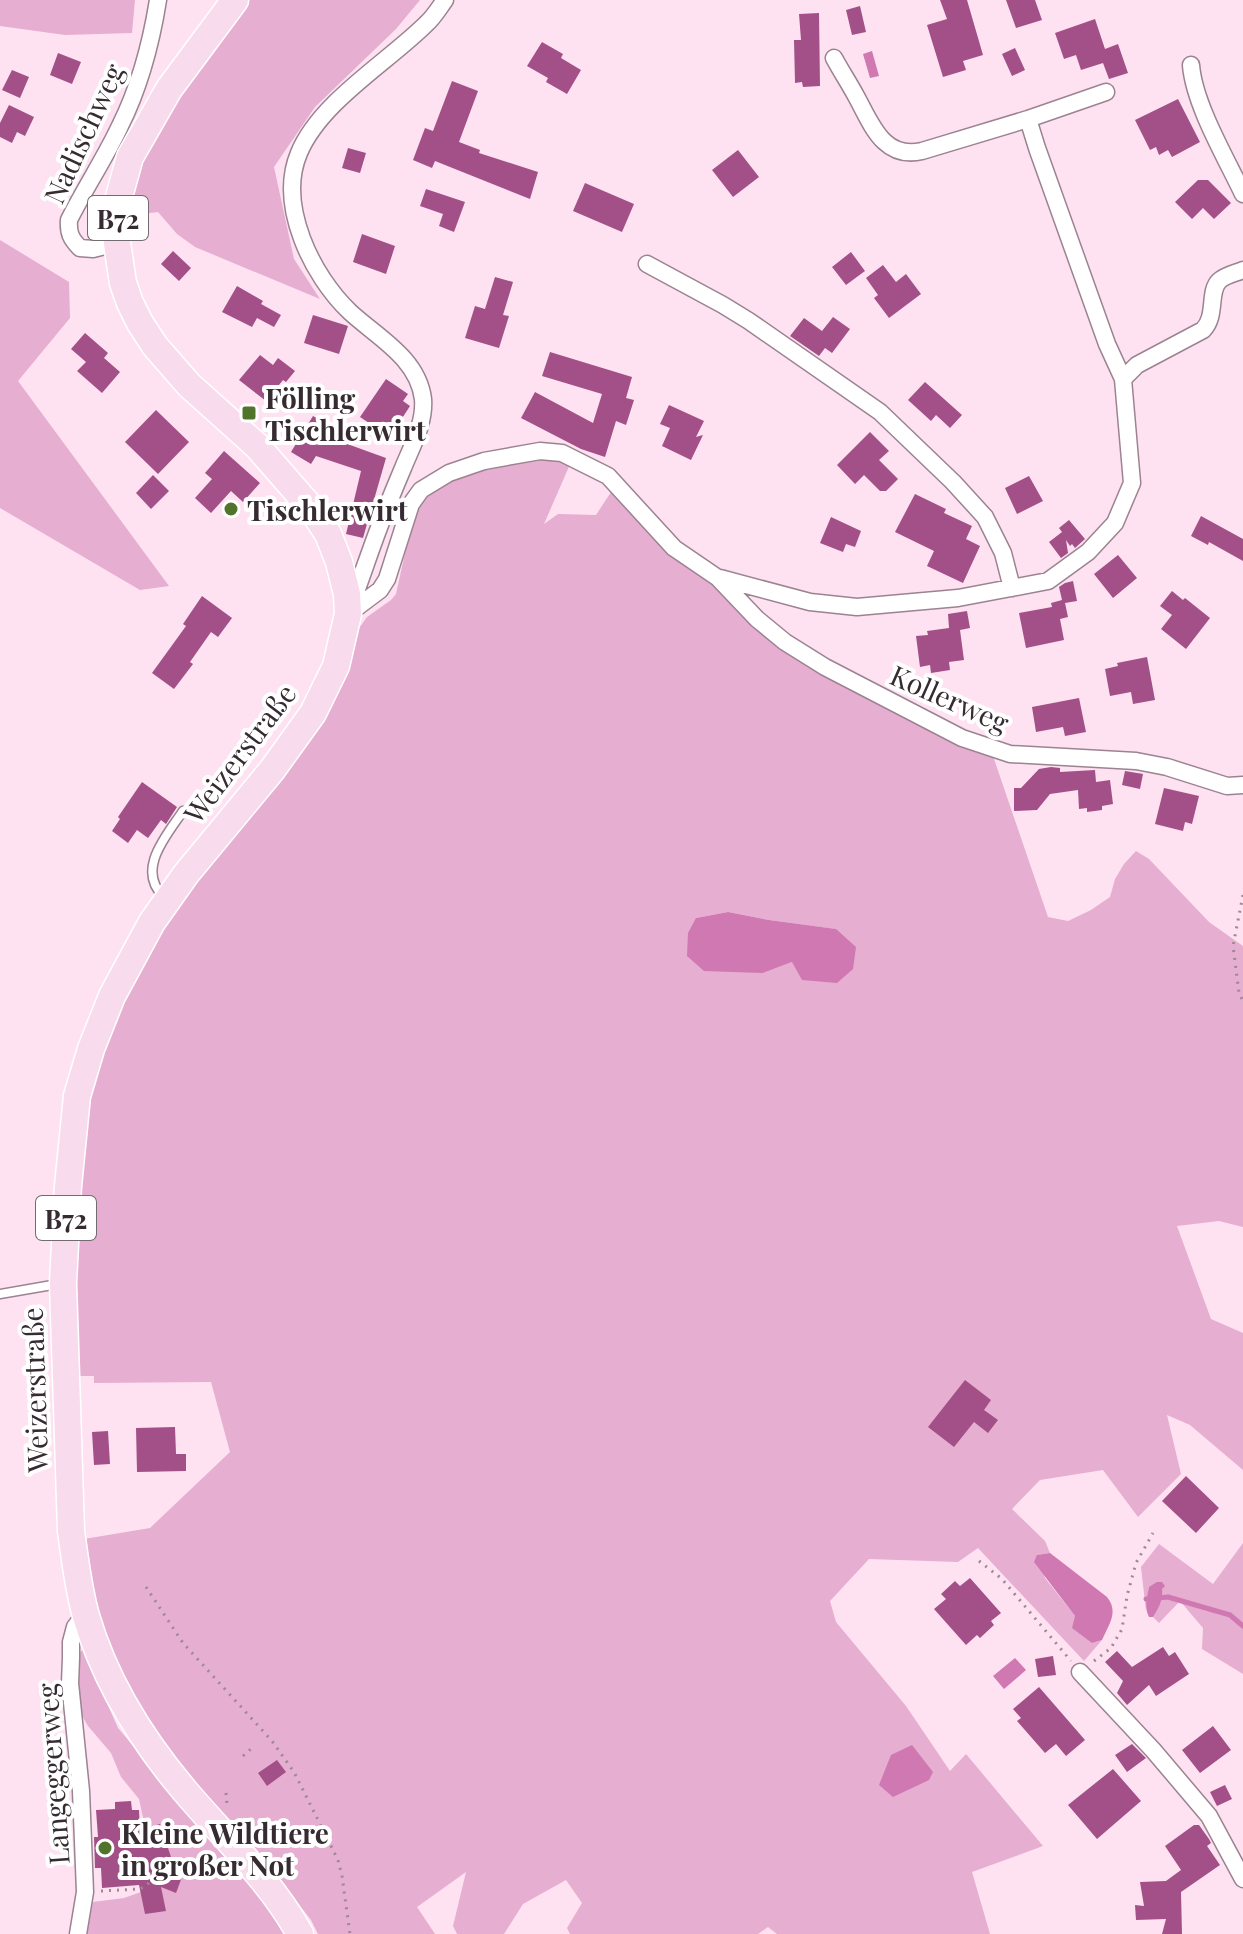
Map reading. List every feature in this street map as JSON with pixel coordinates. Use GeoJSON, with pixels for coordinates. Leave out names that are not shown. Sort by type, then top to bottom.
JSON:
{"type":"FeatureCollection","features":[{"type":"Feature","properties":{"kind":"main road","name":"Weizerstraße"},"geometry":{"type":"LineString","coordinates":[[85,1614],[71,1531],[63,1283],[77,1096],[91,1049],[131,959],[186,874],[272,770],[313,713],[336,666],[348,614],[344,583],[328,534],[311,508],[267,457],[189,385],[155,346],[130,303],[123,283],[117,243],[119,197],[130,157],[169,89],[235,0]]}},
{"type":"Feature","properties":{"kind":"main road","name":"B72"},"geometry":{"type":"LineString","coordinates":[[85,1614],[108,1673],[137,1727],[183,1789],[262,1880],[300,1934]]}},
{"type":"Feature","properties":{"kind":"street","name":"Nadischweg"},"geometry":{"type":"LineString","coordinates":[[117,243],[93,249],[80,248],[70,236],[69,220],[121,125],[133,96],[149,46],[158,0]]}},
{"type":"Feature","properties":{"kind":"street"},"geometry":{"type":"LineString","coordinates":[[348,614],[378,529],[417,435],[423,401],[408,364],[349,311],[323,279],[296,222],[291,185],[298,154],[311,129],[428,22],[445,0]]}},
{"type":"Feature","properties":{"kind":"street"},"geometry":{"type":"LineString","coordinates":[[834,58],[876,133],[888,146],[904,152],[922,151],[1106,92]]}},
{"type":"Feature","properties":{"kind":"street"},"geometry":{"type":"LineString","coordinates":[[1191,65],[1192,81],[1202,106],[1243,194]]}},
{"type":"Feature","properties":{"kind":"street","name":"Kollerweg"},"geometry":{"type":"LineString","coordinates":[[718,578],[810,602],[857,607],[928,602],[1048,581],[1088,552],[1115,523],[1132,483],[1123,379],[1101,329],[1028,119]]}},
{"type":"Feature","properties":{"kind":"street"},"geometry":{"type":"LineString","coordinates":[[647,264],[749,321],[880,412],[985,517],[1003,553],[1012,588]]}},
{"type":"Feature","properties":{"kind":"street"},"geometry":{"type":"LineString","coordinates":[[1123,379],[1137,365],[1203,330],[1210,319],[1217,283],[1243,270]]}},
{"type":"Feature","properties":{"kind":"street","name":"Kollerweg"},"geometry":{"type":"LineString","coordinates":[[348,614],[380,590],[387,579],[411,504],[421,490],[463,467],[484,461],[531,452],[562,453],[603,472],[674,548],[718,578],[768,629],[802,653],[978,744],[1010,754],[1136,761],[1167,767],[1227,786],[1243,785]]}},
{"type":"Feature","properties":{"kind":"street","name":"Langeggerweg"},"geometry":{"type":"LineString","coordinates":[[78,1934],[85,1892],[81,1791],[70,1683],[71,1642],[75,1627],[85,1614]]}},
{"type":"Feature","properties":{"kind":"street"},"geometry":{"type":"LineString","coordinates":[[1080,1672],[1209,1816],[1243,1879]]}},
{"type":"Feature","properties":{"kind":"lane"},"geometry":{"type":"LineString","coordinates":[[167,900],[158,893],[152,868],[158,848],[183,811]]}},
{"type":"Feature","properties":{"kind":"lane"},"geometry":{"type":"LineString","coordinates":[[0,1294],[63,1283]]}},
{"type":"Feature","properties":{"kind":"path"},"geometry":{"type":"LineString","coordinates":[[1243,895],[1233,946],[1239,993],[1243,1001]]}},
{"type":"Feature","properties":{"kind":"path"},"geometry":{"type":"LineString","coordinates":[[979,1561],[1002,1579],[1080,1672],[1111,1648],[1117,1639],[1122,1629],[1136,1563],[1153,1533]]}},
{"type":"Feature","properties":{"kind":"path"},"geometry":{"type":"LineString","coordinates":[[146,1587],[183,1643],[272,1741],[294,1772],[338,1860],[350,1934]]}},
{"type":"Feature","properties":{"kind":"path"},"geometry":{"type":"LineString","coordinates":[[243,1756],[252,1748]]}},
{"type":"Feature","properties":{"kind":"path"},"geometry":{"type":"LineString","coordinates":[[85,1892],[139,1889],[157,1874],[220,1853],[227,1838],[226,1793]]}},
{"type":"Feature","properties":{"kind":"shaded area"},"geometry":{"type":"Polygon","coordinates":[[[0,0],[135,0],[132,33],[65,35],[0,26],[0,0]]]}},
{"type":"Feature","properties":{"kind":"shaded area"},"geometry":{"type":"Polygon","coordinates":[[[248,0],[420,0],[396,29],[315,107],[274,167],[294,259],[320,299],[195,247],[177,234],[158,212],[142,214],[127,227],[137,169],[174,104],[248,0]]]}},
{"type":"Feature","properties":{"kind":"shaded area"},"geometry":{"type":"Polygon","coordinates":[[[872,51],[879,76],[870,78],[863,54],[872,51]]]}},
{"type":"Feature","properties":{"kind":"shaded area"},"geometry":{"type":"Polygon","coordinates":[[[0,240],[69,282],[70,318],[18,381],[169,586],[140,590],[0,508],[0,240]]]}},
{"type":"Feature","properties":{"kind":"shaded area"},"geometry":{"type":"Polygon","coordinates":[[[541,456],[571,462],[544,524],[558,514],[596,515],[613,489],[762,631],[993,756],[1048,917],[1068,921],[1110,897],[1115,879],[1136,851],[1149,859],[1209,922],[1243,946],[1243,1227],[1219,1221],[1177,1226],[1211,1319],[1243,1333],[1243,1470],[1190,1425],[1167,1415],[1181,1474],[1138,1517],[1103,1470],[1040,1480],[1012,1509],[1045,1541],[1050,1553],[1037,1555],[1045,1578],[1092,1643],[1102,1640],[1084,1661],[978,1548],[958,1562],[869,1559],[830,1601],[836,1622],[906,1706],[950,1771],[966,1754],[1043,1846],[972,1872],[990,1934],[777,1934],[768,1927],[758,1934],[570,1934],[567,1928],[582,1903],[566,1880],[523,1904],[504,1934],[457,1934],[453,1926],[466,1872],[417,1907],[435,1934],[318,1934],[311,1920],[255,1848],[217,1809],[160,1740],[118,1670],[93,1595],[84,1539],[150,1528],[230,1452],[211,1382],[94,1383],[94,1376],[77,1376],[80,1178],[84,1138],[100,1062],[122,1002],[168,919],[357,631],[367,617],[396,594],[414,512],[421,498],[465,472],[541,456]],[[728,912],[696,918],[763,973],[792,962],[835,929],[728,912]]]}},
{"type":"Feature","properties":{"kind":"shaded area"},"geometry":{"type":"Polygon","coordinates":[[[728,912],[836,929],[856,947],[853,969],[837,983],[802,980],[792,962],[763,973],[704,971],[687,956],[688,933],[696,918],[728,912]]]}},
{"type":"Feature","properties":{"kind":"shaded area"},"geometry":{"type":"Polygon","coordinates":[[[1243,1543],[1243,1674],[1202,1649],[1203,1628],[1180,1601],[1159,1623],[1153,1617],[1158,1608],[1149,1587],[1146,1611],[1141,1567],[1159,1544],[1213,1584],[1243,1543]]]}},
{"type":"Feature","properties":{"kind":"shaded area"},"geometry":{"type":"Polygon","coordinates":[[[1050,1553],[1111,1602],[1112,1618],[1102,1640],[1092,1643],[1072,1628],[1075,1616],[1034,1562],[1037,1555],[1050,1553]]]}},
{"type":"Feature","properties":{"kind":"shaded area"},"geometry":{"type":"Polygon","coordinates":[[[1157,1582],[1165,1586],[1157,1610],[1153,1617],[1149,1617],[1146,1606],[1149,1587],[1157,1582]]]}},
{"type":"Feature","properties":{"kind":"shaded area"},"geometry":{"type":"Polygon","coordinates":[[[83,1649],[118,1728],[258,1891],[284,1934],[86,1934],[93,1902],[124,1898],[158,1886],[139,1799],[121,1777],[111,1753],[88,1726],[77,1707],[77,1656],[83,1649]]]}},
{"type":"Feature","properties":{"kind":"shaded area"},"geometry":{"type":"Polygon","coordinates":[[[1015,1658],[1026,1670],[1004,1689],[993,1676],[1015,1658]]]}},
{"type":"Feature","properties":{"kind":"shaded area"},"geometry":{"type":"Polygon","coordinates":[[[912,1745],[933,1772],[929,1780],[893,1797],[879,1785],[891,1755],[912,1745]]]}},
{"type":"Feature","properties":{"kind":"building"},"geometry":{"type":"Polygon","coordinates":[[[940,0],[967,0],[983,55],[963,61],[966,70],[943,77],[927,25],[947,19],[940,0]]]}},
{"type":"Feature","properties":{"kind":"building"},"geometry":{"type":"Polygon","coordinates":[[[1006,0],[1035,0],[1042,20],[1016,28],[1006,0]]]}},
{"type":"Feature","properties":{"kind":"building"},"geometry":{"type":"Polygon","coordinates":[[[860,6],[866,32],[852,35],[846,10],[860,6]]]}},
{"type":"Feature","properties":{"kind":"building"},"geometry":{"type":"Polygon","coordinates":[[[819,13],[820,86],[803,87],[802,82],[795,83],[794,40],[801,40],[799,14],[819,13]]]}},
{"type":"Feature","properties":{"kind":"building"},"geometry":{"type":"Polygon","coordinates":[[[1095,19],[1105,49],[1118,44],[1128,73],[1109,79],[1103,63],[1081,70],[1076,55],[1064,59],[1055,33],[1095,19]]]}},
{"type":"Feature","properties":{"kind":"building"},"geometry":{"type":"Polygon","coordinates":[[[542,42],[563,54],[561,58],[581,70],[567,94],[527,66],[542,42]]]}},
{"type":"Feature","properties":{"kind":"building"},"geometry":{"type":"Polygon","coordinates":[[[1015,48],[1025,70],[1012,76],[1002,54],[1015,48]]]}},
{"type":"Feature","properties":{"kind":"building"},"geometry":{"type":"Polygon","coordinates":[[[58,53],[81,62],[72,84],[50,75],[58,53]]]}},
{"type":"Feature","properties":{"kind":"building"},"geometry":{"type":"Polygon","coordinates":[[[12,70],[29,77],[20,98],[2,90],[12,70]]]}},
{"type":"Feature","properties":{"kind":"building"},"geometry":{"type":"Polygon","coordinates":[[[452,81],[478,91],[459,142],[480,150],[479,153],[538,172],[530,199],[435,161],[432,168],[413,160],[425,128],[433,131],[452,81]]]}},
{"type":"Feature","properties":{"kind":"building"},"geometry":{"type":"Polygon","coordinates":[[[1178,99],[1200,142],[1172,157],[1168,150],[1159,155],[1156,147],[1150,150],[1135,120],[1178,99]]]}},
{"type":"Feature","properties":{"kind":"building"},"geometry":{"type":"Polygon","coordinates":[[[9,105],[34,117],[25,136],[17,132],[12,143],[0,137],[0,123],[9,105]]]}},
{"type":"Feature","properties":{"kind":"building"},"geometry":{"type":"Polygon","coordinates":[[[348,148],[366,153],[360,173],[342,168],[348,148]]]}},
{"type":"Feature","properties":{"kind":"building"},"geometry":{"type":"Polygon","coordinates":[[[738,150],[759,177],[733,197],[712,170],[738,150]]]}},
{"type":"Feature","properties":{"kind":"building"},"geometry":{"type":"Polygon","coordinates":[[[1198,180],[1208,180],[1231,203],[1214,219],[1203,208],[1192,219],[1175,202],[1198,180]]]}},
{"type":"Feature","properties":{"kind":"building"},"geometry":{"type":"Polygon","coordinates":[[[585,183],[634,204],[622,232],[573,211],[585,183]]]}},
{"type":"Feature","properties":{"kind":"building"},"geometry":{"type":"Polygon","coordinates":[[[426,189],[465,202],[454,232],[439,226],[443,214],[420,206],[426,189]]]}},
{"type":"Feature","properties":{"kind":"building"},"geometry":{"type":"Polygon","coordinates":[[[362,234],[395,246],[386,274],[353,262],[362,234]]]}},
{"type":"Feature","properties":{"kind":"building"},"geometry":{"type":"Polygon","coordinates":[[[173,251],[191,268],[179,281],[161,264],[173,251]]]}},
{"type":"Feature","properties":{"kind":"building"},"geometry":{"type":"Polygon","coordinates":[[[851,252],[865,271],[846,285],[832,267],[851,252]]]}},
{"type":"Feature","properties":{"kind":"building"},"geometry":{"type":"Polygon","coordinates":[[[883,265],[896,282],[906,274],[921,294],[889,318],[874,298],[878,295],[866,278],[883,265]]]}},
{"type":"Feature","properties":{"kind":"building"},"geometry":{"type":"Polygon","coordinates":[[[495,277],[513,282],[503,315],[509,316],[499,348],[465,338],[475,306],[485,309],[495,277]]]}},
{"type":"Feature","properties":{"kind":"building"},"geometry":{"type":"Polygon","coordinates":[[[237,286],[281,315],[274,327],[257,318],[252,327],[222,312],[237,286]]]}},
{"type":"Feature","properties":{"kind":"building"},"geometry":{"type":"Polygon","coordinates":[[[313,315],[348,326],[339,354],[304,343],[313,315]]]}},
{"type":"Feature","properties":{"kind":"building"},"geometry":{"type":"Polygon","coordinates":[[[833,317],[850,329],[832,353],[825,348],[819,356],[790,336],[804,318],[822,331],[833,317]]]}},
{"type":"Feature","properties":{"kind":"building"},"geometry":{"type":"Polygon","coordinates":[[[85,333],[108,353],[104,358],[120,372],[102,393],[77,371],[86,362],[71,349],[85,333]]]}},
{"type":"Feature","properties":{"kind":"building"},"geometry":{"type":"Polygon","coordinates":[[[550,352],[632,377],[626,398],[634,400],[626,425],[616,421],[605,457],[581,449],[521,418],[535,392],[593,423],[602,394],[542,376],[550,352]]]}},
{"type":"Feature","properties":{"kind":"building"},"geometry":{"type":"Polygon","coordinates":[[[260,355],[273,365],[278,358],[295,371],[266,401],[239,380],[260,355]]]}},
{"type":"Feature","properties":{"kind":"building"},"geometry":{"type":"Polygon","coordinates":[[[386,379],[408,394],[403,401],[410,406],[390,437],[360,417],[386,379]]]}},
{"type":"Feature","properties":{"kind":"building"},"geometry":{"type":"Polygon","coordinates":[[[925,382],[962,415],[950,428],[936,415],[931,421],[908,400],[925,382]]]}},
{"type":"Feature","properties":{"kind":"building"},"geometry":{"type":"Polygon","coordinates":[[[669,405],[704,421],[696,437],[703,435],[691,460],[662,446],[670,428],[660,424],[669,405]]]}},
{"type":"Feature","properties":{"kind":"building"},"geometry":{"type":"Polygon","coordinates":[[[156,410],[189,442],[158,474],[125,442],[156,410]]]}},
{"type":"Feature","properties":{"kind":"building"},"geometry":{"type":"Polygon","coordinates":[[[313,416],[333,428],[328,437],[386,458],[363,538],[346,534],[361,471],[316,456],[311,464],[291,452],[313,416]]]}},
{"type":"Feature","properties":{"kind":"building"},"geometry":{"type":"Polygon","coordinates":[[[870,432],[889,451],[879,460],[898,479],[886,491],[880,491],[864,475],[855,484],[837,465],[870,432]]]}},
{"type":"Feature","properties":{"kind":"building"},"geometry":{"type":"Polygon","coordinates":[[[224,451],[260,483],[243,502],[231,491],[211,513],[195,498],[212,479],[205,473],[224,451]]]}},
{"type":"Feature","properties":{"kind":"building"},"geometry":{"type":"Polygon","coordinates":[[[153,475],[169,491],[151,509],[136,493],[153,475]]]}},
{"type":"Feature","properties":{"kind":"building"},"geometry":{"type":"Polygon","coordinates":[[[1029,476],[1043,501],[1017,514],[1005,488],[1029,476]]]}},
{"type":"Feature","properties":{"kind":"building"},"geometry":{"type":"Polygon","coordinates":[[[915,494],[972,526],[966,539],[980,546],[963,583],[927,566],[934,551],[895,532],[915,494]]]}},
{"type":"Feature","properties":{"kind":"building"},"geometry":{"type":"Polygon","coordinates":[[[1201,516],[1243,539],[1243,561],[1191,536],[1201,516]]]}},
{"type":"Feature","properties":{"kind":"building"},"geometry":{"type":"Polygon","coordinates":[[[831,517],[861,531],[855,547],[846,544],[843,552],[820,543],[831,517]]]}},
{"type":"Feature","properties":{"kind":"building"},"geometry":{"type":"Polygon","coordinates":[[[1069,520],[1085,539],[1075,548],[1066,540],[1068,553],[1061,558],[1049,542],[1062,532],[1059,528],[1069,520]]]}},
{"type":"Feature","properties":{"kind":"building"},"geometry":{"type":"Polygon","coordinates":[[[1118,555],[1137,578],[1113,598],[1094,574],[1118,555]]]}},
{"type":"Feature","properties":{"kind":"building"},"geometry":{"type":"Polygon","coordinates":[[[1073,581],[1077,601],[1065,603],[1068,617],[1060,619],[1064,640],[1026,648],[1019,613],[1052,607],[1051,603],[1062,600],[1059,587],[1073,581]]]}},
{"type":"Feature","properties":{"kind":"building"},"geometry":{"type":"Polygon","coordinates":[[[1172,591],[1210,618],[1186,649],[1161,629],[1172,615],[1160,606],[1172,591]]]}},
{"type":"Feature","properties":{"kind":"building"},"geometry":{"type":"Polygon","coordinates":[[[202,596],[232,618],[218,637],[211,632],[174,689],[152,673],[186,626],[183,624],[202,596]]]}},
{"type":"Feature","properties":{"kind":"building"},"geometry":{"type":"Polygon","coordinates":[[[967,611],[970,628],[960,630],[964,660],[949,662],[950,670],[931,673],[930,665],[920,667],[916,636],[949,628],[948,614],[967,611]]]}},
{"type":"Feature","properties":{"kind":"building"},"geometry":{"type":"Polygon","coordinates":[[[1147,657],[1155,700],[1133,704],[1131,692],[1110,696],[1105,669],[1118,666],[1117,663],[1147,657]]]}},
{"type":"Feature","properties":{"kind":"building"},"geometry":{"type":"Polygon","coordinates":[[[1079,698],[1086,732],[1065,736],[1063,727],[1036,732],[1032,707],[1079,698]]]}},
{"type":"Feature","properties":{"kind":"building"},"geometry":{"type":"Polygon","coordinates":[[[1060,768],[1060,772],[1095,770],[1096,782],[1110,780],[1113,804],[1102,806],[1102,810],[1087,812],[1087,808],[1079,809],[1078,790],[1050,794],[1037,810],[1014,811],[1014,788],[1021,788],[1039,769],[1060,768]]]}},
{"type":"Feature","properties":{"kind":"building"},"geometry":{"type":"Polygon","coordinates":[[[1125,771],[1143,774],[1140,789],[1122,785],[1125,771]]]}},
{"type":"Feature","properties":{"kind":"building"},"geometry":{"type":"Polygon","coordinates":[[[142,782],[177,807],[166,824],[161,820],[148,838],[137,830],[128,843],[112,831],[142,782]]]}},
{"type":"Feature","properties":{"kind":"building"},"geometry":{"type":"Polygon","coordinates":[[[1164,788],[1199,796],[1192,824],[1185,822],[1183,831],[1155,824],[1164,788]]]}},
{"type":"Feature","properties":{"kind":"building"},"geometry":{"type":"Polygon","coordinates":[[[965,1380],[991,1400],[984,1410],[998,1420],[988,1433],[974,1422],[954,1447],[928,1427],[965,1380]]]}},
{"type":"Feature","properties":{"kind":"building"},"geometry":{"type":"Polygon","coordinates":[[[175,1427],[176,1454],[186,1454],[186,1471],[137,1472],[136,1428],[175,1427]]]}},
{"type":"Feature","properties":{"kind":"building"},"geometry":{"type":"Polygon","coordinates":[[[108,1431],[110,1464],[94,1465],[92,1432],[108,1431]]]}},
{"type":"Feature","properties":{"kind":"building"},"geometry":{"type":"Polygon","coordinates":[[[1186,1476],[1219,1508],[1196,1533],[1162,1501],[1186,1476]]]}},
{"type":"Feature","properties":{"kind":"building"},"geometry":{"type":"Polygon","coordinates":[[[970,1578],[1001,1613],[991,1621],[994,1625],[980,1638],[977,1635],[966,1645],[934,1609],[946,1599],[941,1594],[955,1581],[960,1586],[970,1578]]]}},
{"type":"Feature","properties":{"kind":"building"},"geometry":{"type":"Polygon","coordinates":[[[1163,1647],[1169,1656],[1175,1652],[1189,1674],[1156,1696],[1149,1685],[1127,1705],[1117,1693],[1123,1681],[1105,1662],[1117,1651],[1132,1667],[1163,1647]]]}},
{"type":"Feature","properties":{"kind":"building"},"geometry":{"type":"Polygon","coordinates":[[[1053,1656],[1056,1675],[1038,1677],[1035,1659],[1053,1656]]]}},
{"type":"Feature","properties":{"kind":"building"},"geometry":{"type":"Polygon","coordinates":[[[1039,1687],[1085,1740],[1066,1756],[1056,1744],[1045,1753],[1017,1721],[1021,1718],[1013,1709],[1039,1687]]]}},
{"type":"Feature","properties":{"kind":"building"},"geometry":{"type":"Polygon","coordinates":[[[1213,1726],[1231,1750],[1200,1773],[1182,1750],[1213,1726]]]}},
{"type":"Feature","properties":{"kind":"building"},"geometry":{"type":"Polygon","coordinates":[[[1132,1744],[1146,1758],[1127,1772],[1115,1755],[1132,1744]]]}},
{"type":"Feature","properties":{"kind":"building"},"geometry":{"type":"Polygon","coordinates":[[[277,1760],[286,1772],[267,1786],[258,1773],[277,1760]]]}},
{"type":"Feature","properties":{"kind":"building"},"geometry":{"type":"Polygon","coordinates":[[[1113,1769],[1141,1801],[1097,1839],[1068,1805],[1113,1769]]]}},
{"type":"Feature","properties":{"kind":"building"},"geometry":{"type":"Polygon","coordinates":[[[1225,1785],[1232,1799],[1217,1806],[1210,1792],[1225,1785]]]}},
{"type":"Feature","properties":{"kind":"building"},"geometry":{"type":"Polygon","coordinates":[[[131,1801],[132,1810],[139,1810],[140,1830],[160,1824],[177,1875],[182,1877],[176,1893],[161,1887],[166,1911],[145,1914],[139,1885],[102,1888],[101,1868],[95,1868],[94,1837],[98,1837],[96,1810],[115,1809],[115,1802],[131,1801]]]}},
{"type":"Feature","properties":{"kind":"building"},"geometry":{"type":"Polygon","coordinates":[[[1194,1825],[1199,1825],[1209,1839],[1211,1843],[1207,1846],[1220,1865],[1181,1892],[1182,1934],[1162,1934],[1166,1919],[1136,1920],[1135,1905],[1144,1906],[1140,1882],[1166,1881],[1181,1870],[1165,1846],[1194,1825]]]}},
{"type":"Feature","properties":{"kind":"waterway"},"geometry":{"type":"LineString","coordinates":[[1146,1599],[1168,1597],[1230,1615],[1243,1626]]}},
{"type":"Feature","properties":{"kind":"place","name":"Fölling Tischlerwirt"},"geometry":{"type":"Point","coordinates":[249,413]}},
{"type":"Feature","properties":{"kind":"place","name":"Tischlerwirt"},"geometry":{"type":"Point","coordinates":[231,509]}},
{"type":"Feature","properties":{"kind":"place","name":"Kleine Wildtiere in großer Not"},"geometry":{"type":"Point","coordinates":[105,1848]}}]}
